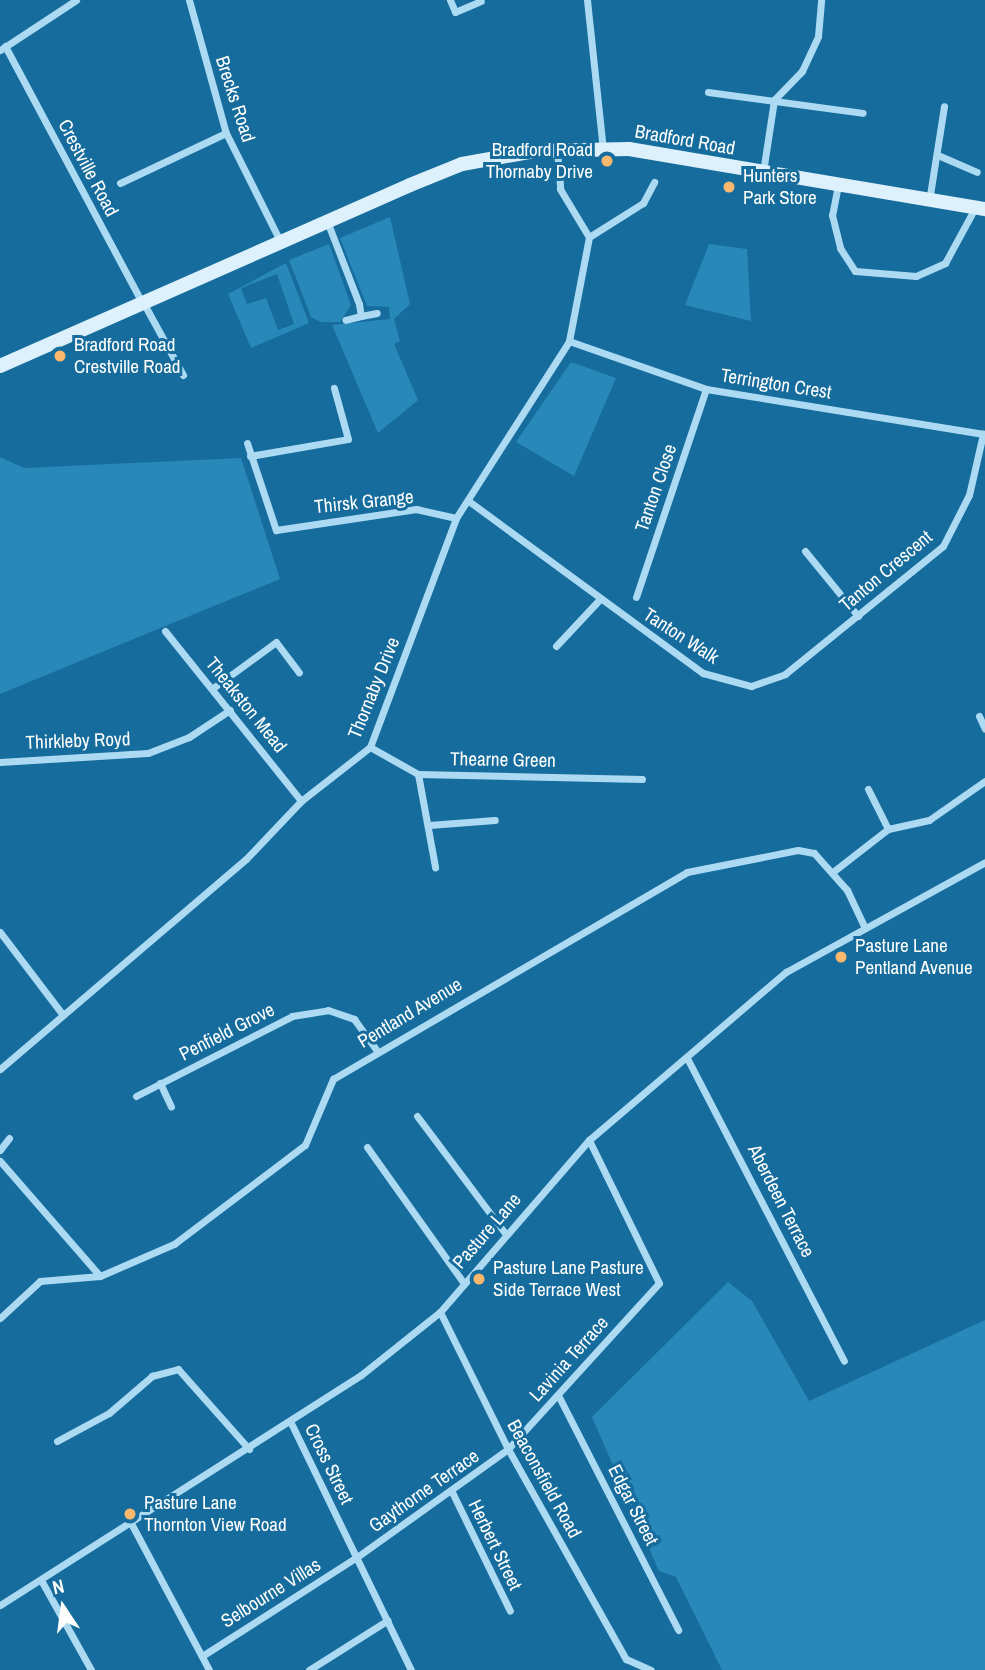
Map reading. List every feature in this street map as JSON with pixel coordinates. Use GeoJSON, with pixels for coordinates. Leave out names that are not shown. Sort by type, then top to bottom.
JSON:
{"type":"FeatureCollection","features":[{"type":"Feature","properties":{"kind":"street"},"geometry":{"type":"LineString","coordinates":[[2,48],[76,0]]}},
{"type":"Feature","properties":{"kind":"street"},"geometry":{"type":"LineString","coordinates":[[450,0],[455,12],[481,1]]}},
{"type":"Feature","properties":{"kind":"street"},"geometry":{"type":"LineString","coordinates":[[587,0],[603,150]]}},
{"type":"Feature","properties":{"kind":"street"},"geometry":{"type":"LineString","coordinates":[[762,174],[774,100],[802,71],[818,36],[821,0]]}},
{"type":"Feature","properties":{"kind":"street","name":"Brecks Road"},"geometry":{"type":"LineString","coordinates":[[191,1],[226,133],[280,242]]}},
{"type":"Feature","properties":{"kind":"street","name":"Crestville Road"},"geometry":{"type":"LineString","coordinates":[[2,48],[143,304]]}},
{"type":"Feature","properties":{"kind":"street"},"geometry":{"type":"LineString","coordinates":[[708,92],[863,113]]}},
{"type":"Feature","properties":{"kind":"street"},"geometry":{"type":"LineString","coordinates":[[929,201],[940,156],[944,106]]}},
{"type":"Feature","properties":{"kind":"street"},"geometry":{"type":"LineString","coordinates":[[120,183],[226,133]]}},
{"type":"Feature","properties":{"kind":"street","name":"Bradford Road"},"geometry":{"type":"LineString","coordinates":[[0,366],[462,164],[557,151],[603,150],[838,185],[980,208],[945,263],[916,276],[855,271],[840,248],[832,215],[838,185]]}},
{"type":"Feature","properties":{"kind":"street"},"geometry":{"type":"LineString","coordinates":[[557,151],[560,189],[589,237],[643,203],[654,182]]}},
{"type":"Feature","properties":{"kind":"street"},"geometry":{"type":"LineString","coordinates":[[940,156],[977,172]]}},
{"type":"Feature","properties":{"kind":"street"},"geometry":{"type":"LineString","coordinates":[[327,221],[361,316]]}},
{"type":"Feature","properties":{"kind":"street","name":"Thornaby Drive"},"geometry":{"type":"LineString","coordinates":[[0,1069],[246,859],[301,801],[370,747],[456,518],[470,502],[569,341],[589,237]]}},
{"type":"Feature","properties":{"kind":"street"},"geometry":{"type":"LineString","coordinates":[[143,304],[183,375]]}},
{"type":"Feature","properties":{"kind":"street"},"geometry":{"type":"LineString","coordinates":[[345,320],[377,313]]}},
{"type":"Feature","properties":{"kind":"street","name":"Terrington Crest"},"geometry":{"type":"LineString","coordinates":[[569,341],[706,389],[984,434]]}},
{"type":"Feature","properties":{"kind":"street"},"geometry":{"type":"LineString","coordinates":[[247,443],[250,456],[348,439],[334,388]]}},
{"type":"Feature","properties":{"kind":"street","name":"Tanton Close"},"geometry":{"type":"LineString","coordinates":[[636,597],[706,389]]}},
{"type":"Feature","properties":{"kind":"street","name":"Tanton Crescent"},"geometry":{"type":"LineString","coordinates":[[751,686],[785,674],[943,546],[969,495],[984,434]]}},
{"type":"Feature","properties":{"kind":"street","name":"Thirsk Grange"},"geometry":{"type":"LineString","coordinates":[[250,456],[276,530],[416,509],[456,518]]}},
{"type":"Feature","properties":{"kind":"street","name":"Tanton Walk"},"geometry":{"type":"LineString","coordinates":[[470,502],[599,600],[703,673],[751,686]]}},
{"type":"Feature","properties":{"kind":"street"},"geometry":{"type":"LineString","coordinates":[[805,551],[858,615]]}},
{"type":"Feature","properties":{"kind":"street"},"geometry":{"type":"LineString","coordinates":[[556,646],[599,600]]}},
{"type":"Feature","properties":{"kind":"street","name":"Theakston Mead"},"geometry":{"type":"LineString","coordinates":[[165,631],[301,801]]}},
{"type":"Feature","properties":{"kind":"street"},"geometry":{"type":"LineString","coordinates":[[213,688],[276,642],[299,672]]}},
{"type":"Feature","properties":{"kind":"street","name":"Thirkleby Royd"},"geometry":{"type":"LineString","coordinates":[[0,762],[148,753],[189,737],[230,710]]}},
{"type":"Feature","properties":{"kind":"street"},"geometry":{"type":"LineString","coordinates":[[979,716],[985,729]]}},
{"type":"Feature","properties":{"kind":"street","name":"Thearne Green"},"geometry":{"type":"LineString","coordinates":[[370,747],[418,774],[642,779]]}},
{"type":"Feature","properties":{"kind":"street"},"geometry":{"type":"LineString","coordinates":[[418,774],[435,867]]}},
{"type":"Feature","properties":{"kind":"street"},"geometry":{"type":"LineString","coordinates":[[834,871],[888,829],[929,820],[985,781]]}},
{"type":"Feature","properties":{"kind":"street"},"geometry":{"type":"LineString","coordinates":[[868,789],[888,829]]}},
{"type":"Feature","properties":{"kind":"street"},"geometry":{"type":"LineString","coordinates":[[429,825],[495,820]]}},
{"type":"Feature","properties":{"kind":"street","name":"Pentland Avenue"},"geometry":{"type":"LineString","coordinates":[[0,1318],[40,1281],[100,1276],[174,1244],[279,1170],[305,1145],[333,1079],[376,1049],[687,872],[798,850],[814,853],[834,871],[865,928]]}},
{"type":"Feature","properties":{"kind":"street","name":"Pasture Lane"},"geometry":{"type":"LineString","coordinates":[[0,1605],[132,1525],[291,1423],[440,1312],[505,1233],[589,1140],[786,972],[985,862]]}},
{"type":"Feature","properties":{"kind":"street"},"geometry":{"type":"LineString","coordinates":[[0,932],[63,1015]]}},
{"type":"Feature","properties":{"kind":"street","name":"Penfield Grove"},"geometry":{"type":"LineString","coordinates":[[136,1096],[292,1016],[328,1010],[354,1019],[376,1049]]}},
{"type":"Feature","properties":{"kind":"street","name":"Aberdeen Terrace"},"geometry":{"type":"LineString","coordinates":[[687,1058],[844,1361]]}},
{"type":"Feature","properties":{"kind":"street"},"geometry":{"type":"LineString","coordinates":[[160,1083],[171,1107]]}},
{"type":"Feature","properties":{"kind":"street"},"geometry":{"type":"LineString","coordinates":[[416,1116],[505,1233]]}},
{"type":"Feature","properties":{"kind":"street"},"geometry":{"type":"LineString","coordinates":[[0,1150],[9,1138]]}},
{"type":"Feature","properties":{"kind":"street","name":"Lavinia Terrace"},"geometry":{"type":"LineString","coordinates":[[508,1450],[659,1283],[624,1217],[589,1140]]}},
{"type":"Feature","properties":{"kind":"street"},"geometry":{"type":"LineString","coordinates":[[367,1147],[463,1282]]}},
{"type":"Feature","properties":{"kind":"street"},"geometry":{"type":"LineString","coordinates":[[0,1161],[100,1276]]}},
{"type":"Feature","properties":{"kind":"street","name":"Beaconsfield Road"},"geometry":{"type":"LineString","coordinates":[[440,1312],[508,1450],[626,1659],[651,1670]]}},
{"type":"Feature","properties":{"kind":"street"},"geometry":{"type":"LineString","coordinates":[[57,1440],[109,1413],[152,1376],[178,1369],[249,1449]]}},
{"type":"Feature","properties":{"kind":"street","name":"Edgar Street"},"geometry":{"type":"LineString","coordinates":[[558,1395],[678,1630]]}},
{"type":"Feature","properties":{"kind":"street","name":"Cross Street"},"geometry":{"type":"LineString","coordinates":[[291,1423],[411,1670]]}},
{"type":"Feature","properties":{"kind":"street","name":"Gaythorne Terrace"},"geometry":{"type":"LineString","coordinates":[[357,1557],[508,1450]]}},
{"type":"Feature","properties":{"kind":"street","name":"Herbert Street"},"geometry":{"type":"LineString","coordinates":[[452,1492],[510,1611]]}},
{"type":"Feature","properties":{"kind":"street"},"geometry":{"type":"LineString","coordinates":[[132,1525],[209,1670]]}},
{"type":"Feature","properties":{"kind":"street","name":"Selbourne Villas"},"geometry":{"type":"LineString","coordinates":[[202,1656],[357,1557]]}},
{"type":"Feature","properties":{"kind":"street"},"geometry":{"type":"LineString","coordinates":[[41,1580],[91,1670]]}},
{"type":"Feature","properties":{"kind":"street"},"geometry":{"type":"LineString","coordinates":[[309,1670],[388,1620]]}},
{"type":"Feature","properties":{"kind":"shaded area"},"geometry":{"type":"Polygon","coordinates":[[[390,217],[410,304],[394,319],[400,341],[394,344],[418,400],[378,433],[332,325],[390,319],[389,307],[367,306],[340,238],[390,217]]]}},
{"type":"Feature","properties":{"kind":"shaded area"},"geometry":{"type":"Polygon","coordinates":[[[329,244],[351,305],[340,322],[321,322],[311,317],[289,260],[329,244]]]}},
{"type":"Feature","properties":{"kind":"shaded area"},"geometry":{"type":"Polygon","coordinates":[[[709,244],[747,249],[751,321],[685,305],[709,244]]]}},
{"type":"Feature","properties":{"kind":"shaded area"},"geometry":{"type":"Polygon","coordinates":[[[286,263],[309,323],[251,348],[228,294],[286,263]],[[277,274],[241,288],[247,304],[266,298],[278,330],[294,324],[277,274]]]}},
{"type":"Feature","properties":{"kind":"shaded area"},"geometry":{"type":"Polygon","coordinates":[[[571,362],[616,378],[574,476],[516,442],[571,362]]]}},
{"type":"Feature","properties":{"kind":"shaded area"},"geometry":{"type":"Polygon","coordinates":[[[0,457],[24,468],[241,458],[280,579],[0,694],[0,457]]]}},
{"type":"Feature","properties":{"kind":"shaded area"},"geometry":{"type":"Polygon","coordinates":[[[728,1282],[752,1301],[809,1401],[985,1320],[985,1670],[722,1670],[676,1577],[659,1571],[592,1417],[728,1282]]]}},
{"type":"Feature","properties":{"kind":"place","name":"Bradford Road Thornaby Drive"},"geometry":{"type":"Point","coordinates":[607,161]}},
{"type":"Feature","properties":{"kind":"place","name":"Hunters Park Store"},"geometry":{"type":"Point","coordinates":[729,187]}},
{"type":"Feature","properties":{"kind":"place","name":"Bradford Road Crestville Road"},"geometry":{"type":"Point","coordinates":[60,356]}},
{"type":"Feature","properties":{"kind":"place","name":"Pasture Lane Pentland Avenue"},"geometry":{"type":"Point","coordinates":[841,957]}},
{"type":"Feature","properties":{"kind":"place","name":"Pasture Lane Pasture Side Terrace West"},"geometry":{"type":"Point","coordinates":[479,1279]}},
{"type":"Feature","properties":{"kind":"place","name":"Pasture Lane Thornton View Road"},"geometry":{"type":"Point","coordinates":[130,1514]}}]}
